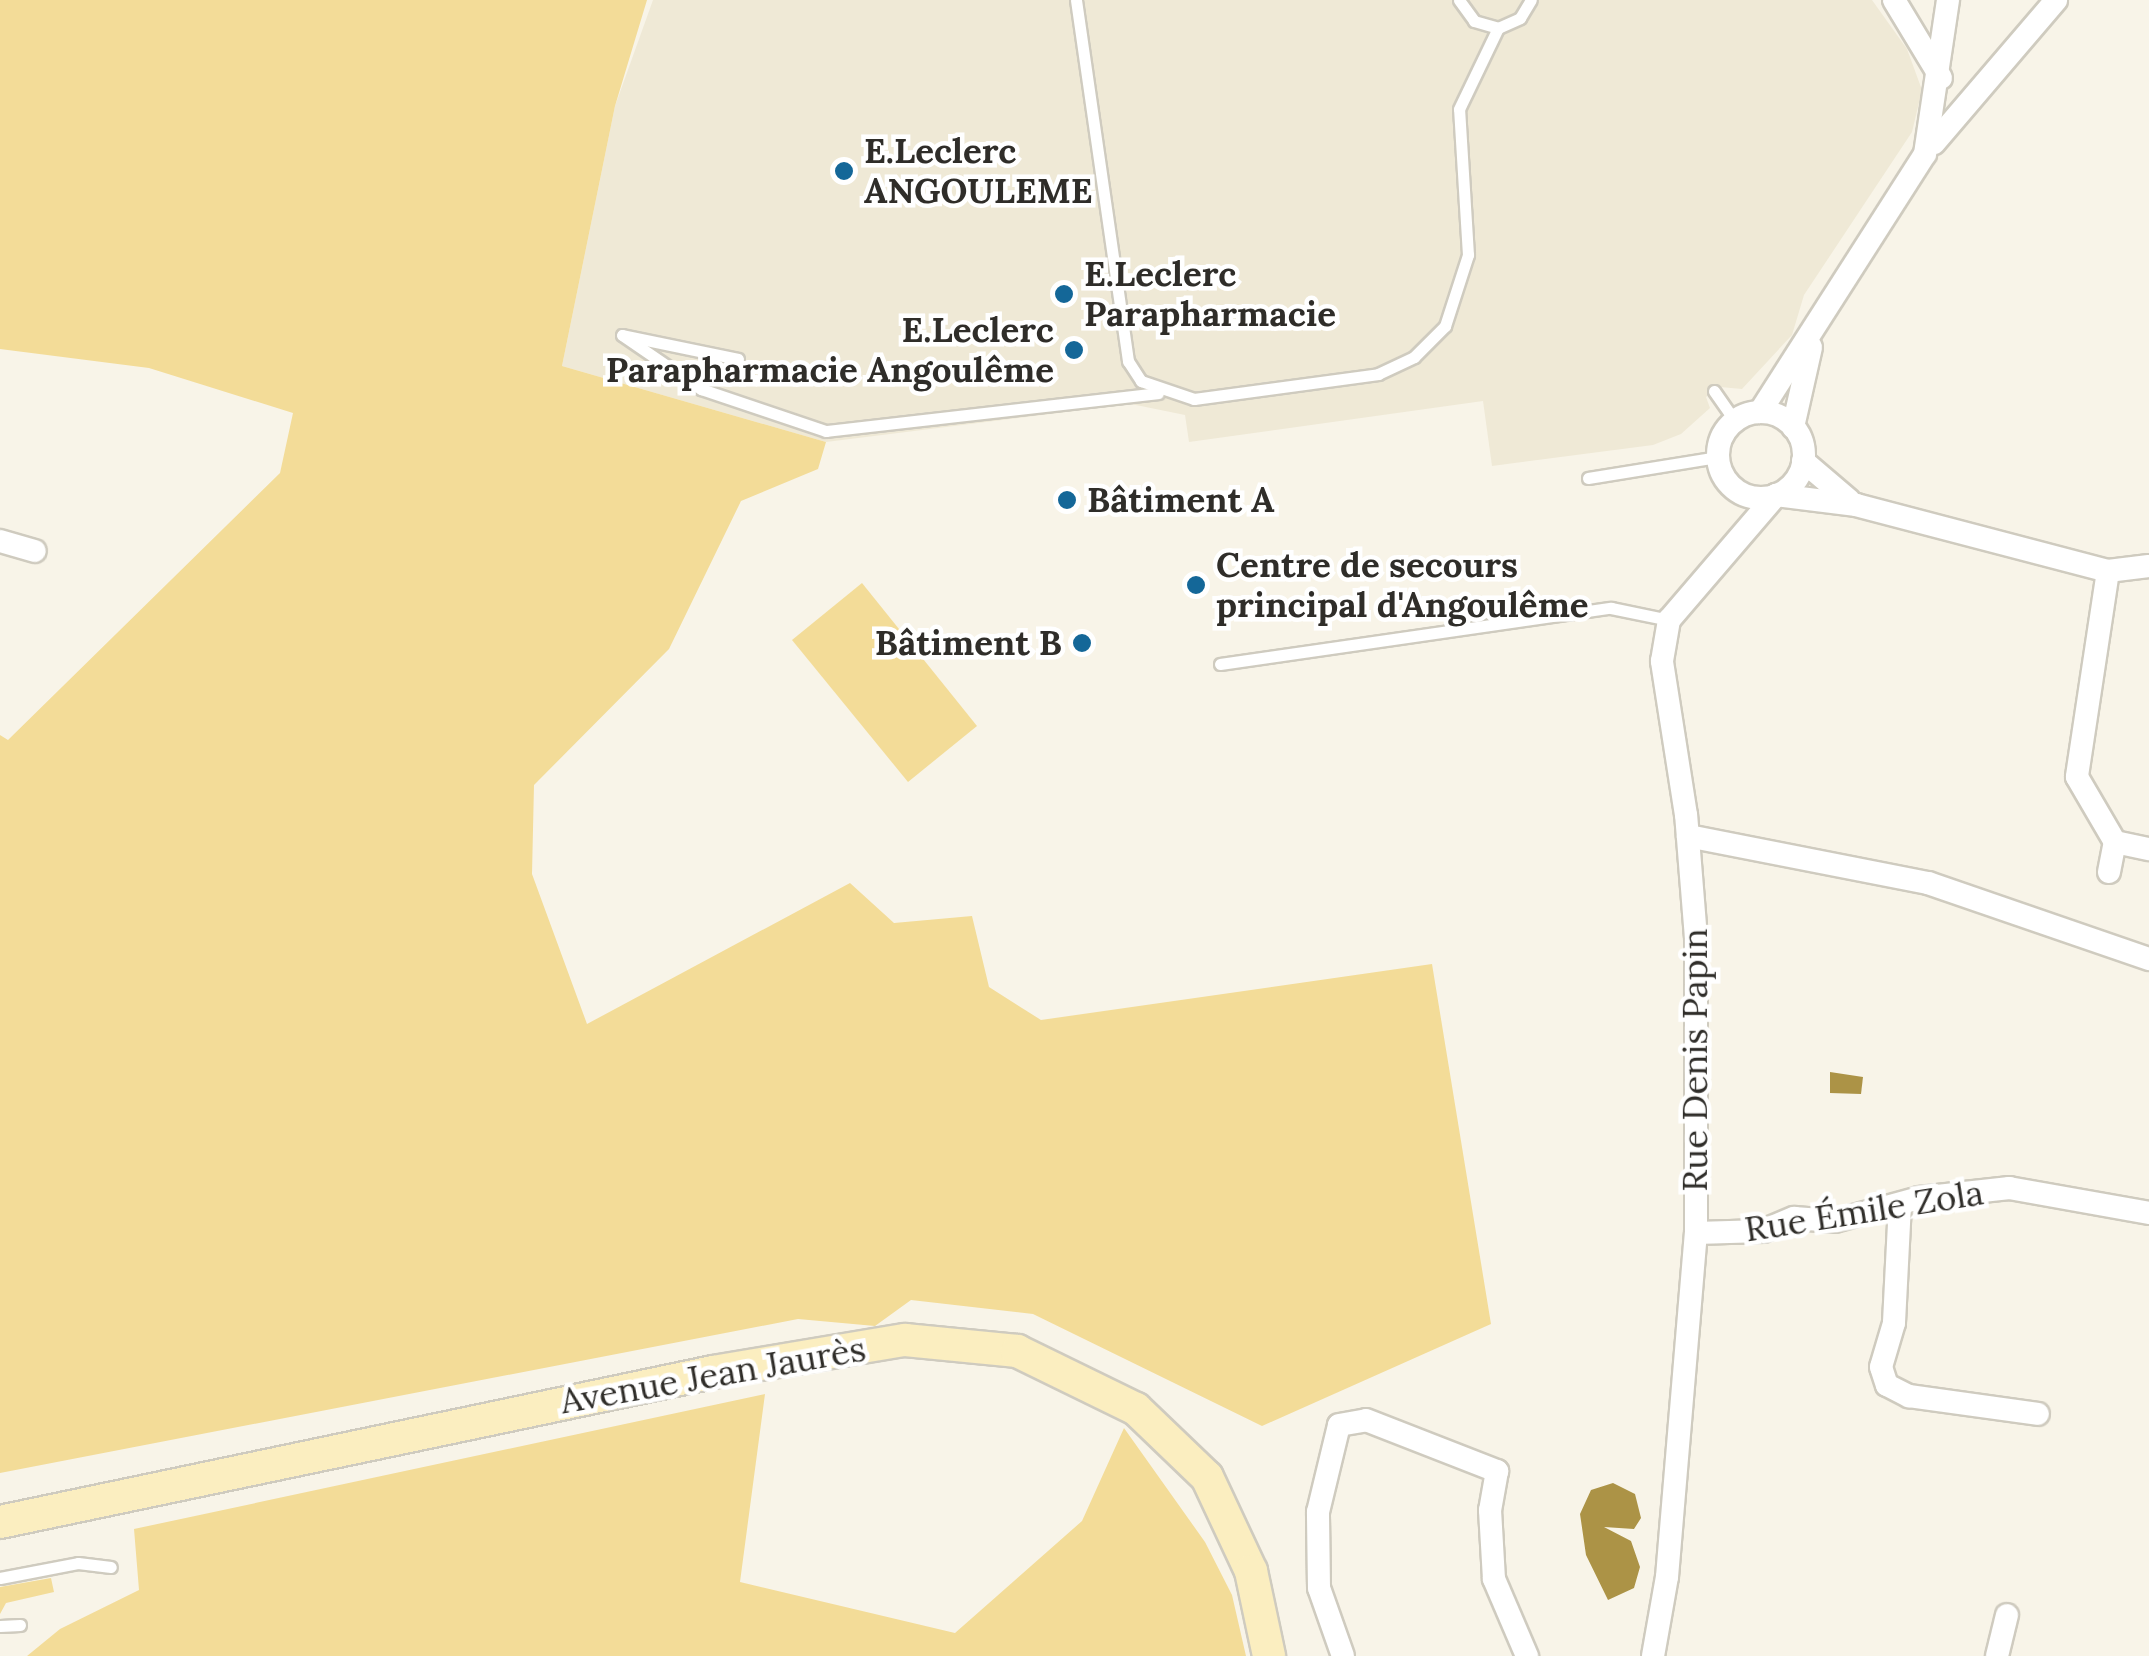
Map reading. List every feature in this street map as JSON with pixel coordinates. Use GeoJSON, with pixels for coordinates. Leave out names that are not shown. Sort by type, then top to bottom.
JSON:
{"type":"FeatureCollection","features":[{"type":"Feature","properties":{"kind":"main road","name":"Avenue Jean Jaurès"},"geometry":{"type":"LineString","coordinates":[[0,1522],[714,1372],[905,1340],[1017,1351],[1136,1408],[1207,1477],[1251,1571],[1269,1656]]}},
{"type":"Feature","properties":{"kind":"street"},"geometry":{"type":"LineString","coordinates":[[1894,0],[1942,79]]}},
{"type":"Feature","properties":{"kind":"street"},"geometry":{"type":"LineString","coordinates":[[1925,154],[1942,79],[1948,0]]}},
{"type":"Feature","properties":{"kind":"street"},"geometry":{"type":"LineString","coordinates":[[1742,536],[1738,492],[1718,457],[1734,421],[1760,412],[1925,154],[2056,0]]}},
{"type":"Feature","properties":{"kind":"street"},"geometry":{"type":"LineString","coordinates":[[1815,331],[1793,427],[1803,461],[1856,505]]}},
{"type":"Feature","properties":{"kind":"street"},"geometry":{"type":"LineString","coordinates":[[1760,412],[1793,427]]}},
{"type":"Feature","properties":{"kind":"street"},"geometry":{"type":"LineString","coordinates":[[1669,620],[1776,495],[1793,484],[1803,461]]}},
{"type":"Feature","properties":{"kind":"street"},"geometry":{"type":"LineString","coordinates":[[1738,492],[1856,505],[2108,572],[2149,566]]}},
{"type":"Feature","properties":{"kind":"street"},"geometry":{"type":"LineString","coordinates":[[0,541],[35,551]]}},
{"type":"Feature","properties":{"kind":"street"},"geometry":{"type":"LineString","coordinates":[[2108,572],[2077,778],[2115,842],[2109,872]]}},
{"type":"Feature","properties":{"kind":"street","name":"Rue Denis Papin"},"geometry":{"type":"LineString","coordinates":[[1654,1656],[1667,1577],[1696,1233],[1698,991],[1688,836],[1662,661],[1669,620]]}},
{"type":"Feature","properties":{"kind":"street"},"geometry":{"type":"LineString","coordinates":[[1688,836],[1928,883],[2149,959]]}},
{"type":"Feature","properties":{"kind":"street"},"geometry":{"type":"LineString","coordinates":[[2115,842],[2149,849]]}},
{"type":"Feature","properties":{"kind":"street","name":"Rue Émile Zola"},"geometry":{"type":"LineString","coordinates":[[1696,1233],[1763,1231],[1794,1218],[1835,1221],[1900,1204],[2009,1188],[2149,1213]]}},
{"type":"Feature","properties":{"kind":"street"},"geometry":{"type":"LineString","coordinates":[[1900,1204],[1894,1323],[1881,1367],[1887,1385],[1908,1396],[2038,1414]]}},
{"type":"Feature","properties":{"kind":"street"},"geometry":{"type":"LineString","coordinates":[[1343,1656],[1314,1553],[1339,1425],[1366,1420],[1496,1471],[1490,1510],[1494,1580],[1528,1656]]}},
{"type":"Feature","properties":{"kind":"street"},"geometry":{"type":"LineString","coordinates":[[1997,1656],[2006,1615]]}},
{"type":"Feature","properties":{"kind":"lane"},"geometry":{"type":"LineString","coordinates":[[1076,0],[1116,312],[1128,362],[1141,382],[1162,393]]}},
{"type":"Feature","properties":{"kind":"lane"},"geometry":{"type":"LineString","coordinates":[[1459,0],[1474,22],[1498,28],[1520,18],[1532,0]]}},
{"type":"Feature","properties":{"kind":"lane"},"geometry":{"type":"LineString","coordinates":[[738,359],[622,335],[701,389],[826,430],[1162,393],[1234,397],[1378,374],[1414,357],[1445,326],[1468,255],[1459,109],[1498,28]]}},
{"type":"Feature","properties":{"kind":"lane"},"geometry":{"type":"LineString","coordinates":[[1714,391],[1734,421]]}},
{"type":"Feature","properties":{"kind":"lane"},"geometry":{"type":"LineString","coordinates":[[1588,478],[1718,457]]}},
{"type":"Feature","properties":{"kind":"lane"},"geometry":{"type":"LineString","coordinates":[[1220,664],[1611,608],[1669,620]]}},
{"type":"Feature","properties":{"kind":"lane"},"geometry":{"type":"LineString","coordinates":[[0,1578],[78,1562],[111,1567]]}},
{"type":"Feature","properties":{"kind":"lane"},"geometry":{"type":"LineString","coordinates":[[0,1626],[20,1625]]}},
{"type":"Feature","properties":{"kind":"shaded area"},"geometry":{"type":"Polygon","coordinates":[[[0,0],[647,0],[615,106],[562,366],[826,442],[818,469],[741,501],[669,649],[534,785],[532,874],[587,1024],[850,883],[894,923],[972,916],[989,987],[1041,1020],[1432,964],[1491,1324],[1262,1426],[1033,1314],[911,1300],[875,1326],[798,1319],[0,1473],[0,735],[8,740],[280,473],[293,413],[149,368],[0,349],[0,0]]]}},
{"type":"Feature","properties":{"kind":"shaded area"},"geometry":{"type":"Polygon","coordinates":[[[653,0],[1872,0],[1907,49],[1922,90],[1912,132],[1804,295],[1792,335],[1742,389],[1720,387],[1706,397],[1710,408],[1681,434],[1653,445],[1492,466],[1483,401],[1189,442],[1185,415],[1131,404],[826,442],[562,366],[615,106],[653,0]]]}},
{"type":"Feature","properties":{"kind":"shaded area"},"geometry":{"type":"Polygon","coordinates":[[[862,583],[977,726],[908,782],[792,640],[862,583]]]}},
{"type":"Feature","properties":{"kind":"shaded area"},"geometry":{"type":"Polygon","coordinates":[[[1830,1072],[1863,1077],[1861,1094],[1830,1093],[1830,1072]]]}},
{"type":"Feature","properties":{"kind":"shaded area"},"geometry":{"type":"Polygon","coordinates":[[[765,1394],[740,1582],[955,1633],[1082,1521],[1124,1428],[1205,1542],[1232,1595],[1246,1656],[27,1656],[60,1629],[139,1590],[134,1529],[765,1394]]]}},
{"type":"Feature","properties":{"kind":"shaded area"},"geometry":{"type":"Polygon","coordinates":[[[1613,1483],[1635,1494],[1641,1518],[1634,1529],[1604,1527],[1631,1541],[1640,1567],[1634,1588],[1608,1600],[1586,1555],[1580,1514],[1591,1490],[1613,1483]]]}},
{"type":"Feature","properties":{"kind":"shaded area"},"geometry":{"type":"Polygon","coordinates":[[[51,1578],[54,1592],[6,1603],[0,1614],[0,1587],[51,1578]]]}},
{"type":"Feature","properties":{"kind":"place","name":"E.Leclerc ANGOULEME"},"geometry":{"type":"Point","coordinates":[844,171]}},
{"type":"Feature","properties":{"kind":"place","name":"E.Leclerc Parapharmacie"},"geometry":{"type":"Point","coordinates":[1064,294]}},
{"type":"Feature","properties":{"kind":"place","name":"E.Leclerc Parapharmacie Angoulême"},"geometry":{"type":"Point","coordinates":[1074,350]}},
{"type":"Feature","properties":{"kind":"place","name":"Bâtiment A"},"geometry":{"type":"Point","coordinates":[1067,500]}},
{"type":"Feature","properties":{"kind":"place","name":"Centre de secours principal d'Angoulême"},"geometry":{"type":"Point","coordinates":[1196,585]}},
{"type":"Feature","properties":{"kind":"place","name":"Bâtiment B"},"geometry":{"type":"Point","coordinates":[1082,643]}}]}
